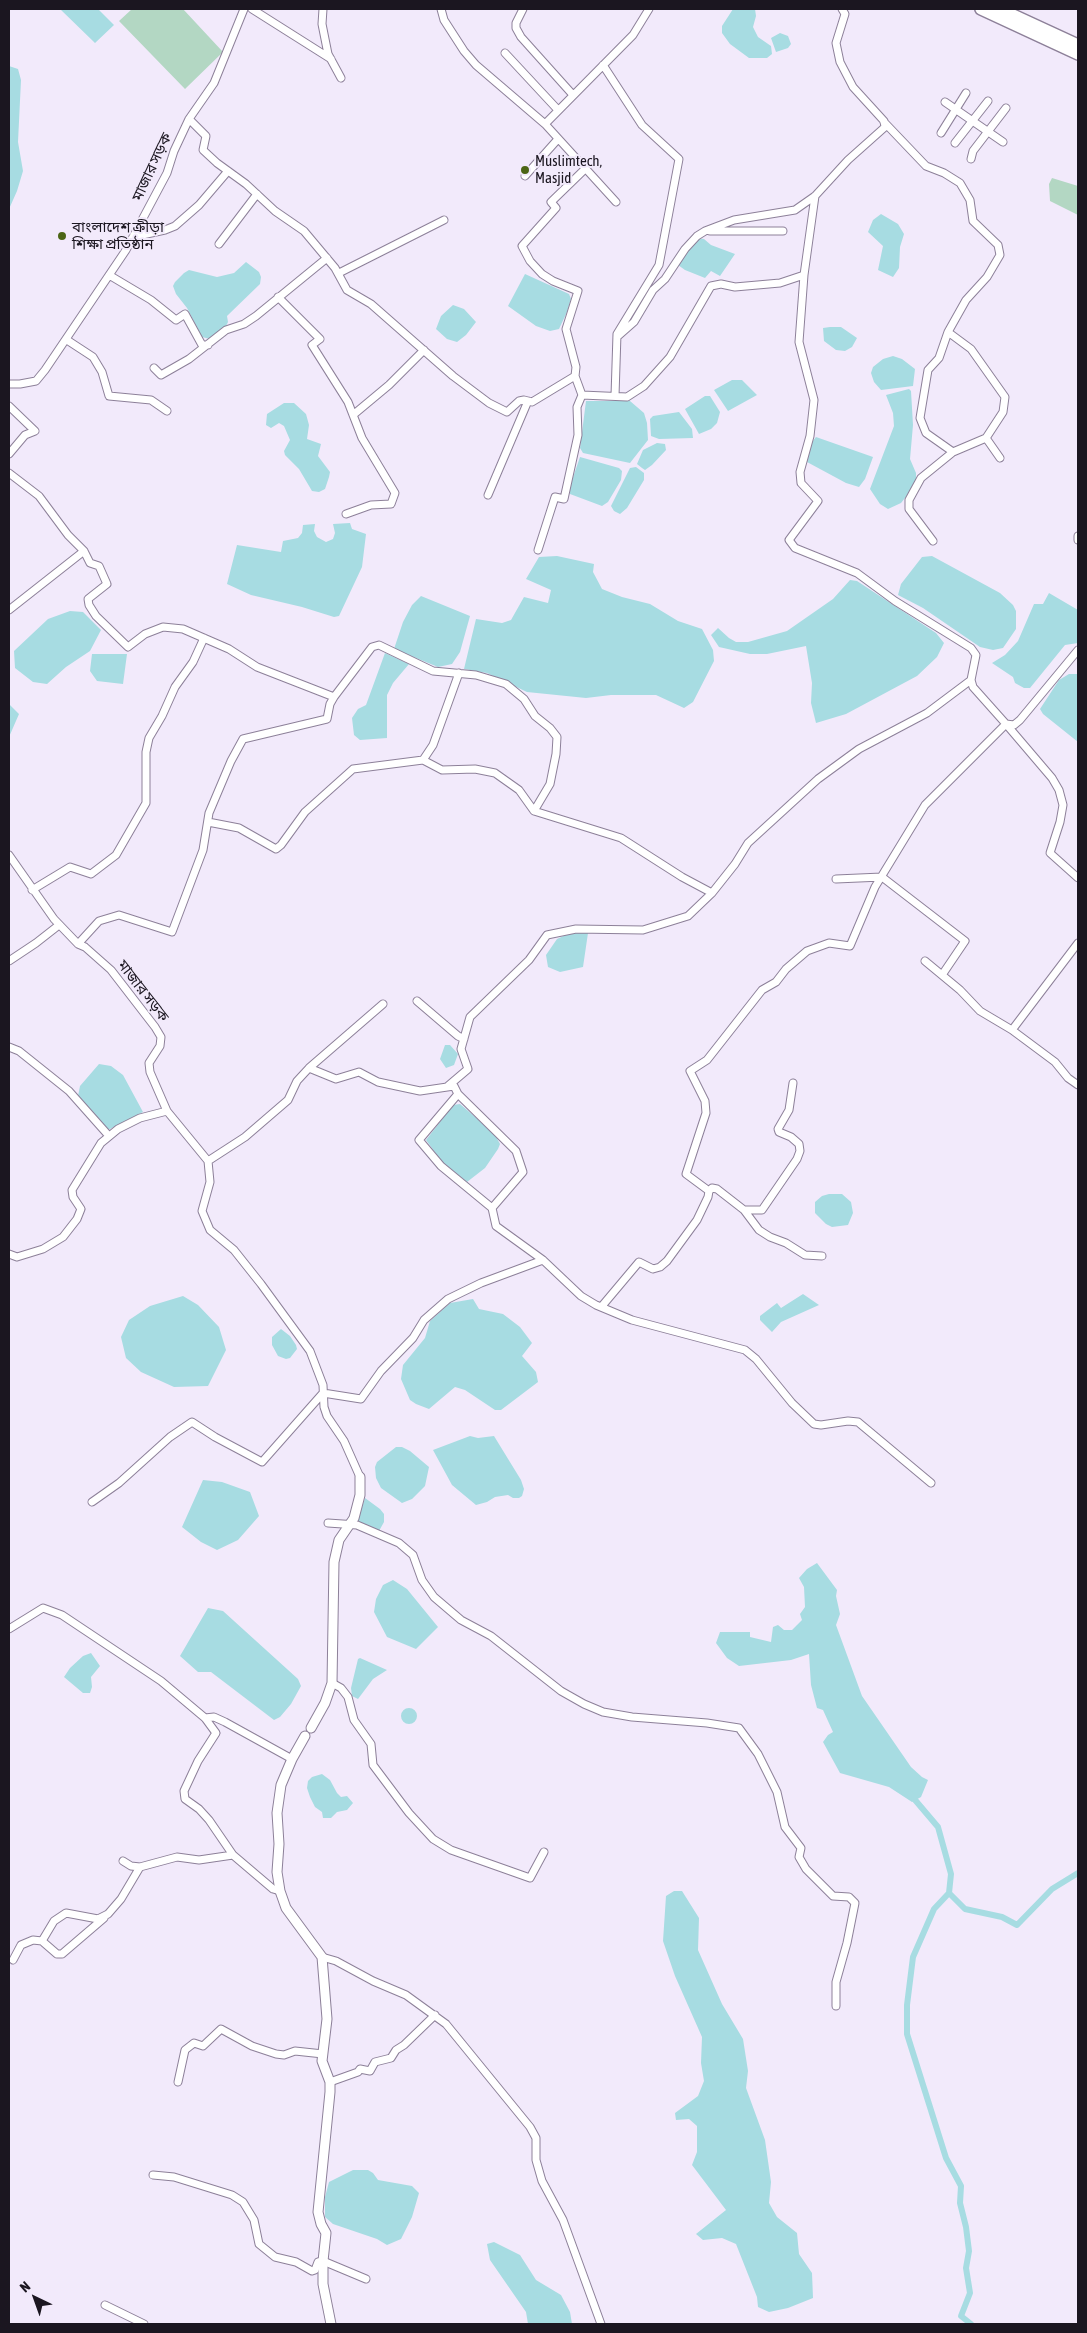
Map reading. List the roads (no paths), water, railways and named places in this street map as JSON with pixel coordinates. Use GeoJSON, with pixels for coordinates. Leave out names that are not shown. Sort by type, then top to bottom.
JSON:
{"type":"FeatureCollection","features":[{"type":"Feature","properties":{"kind":"highway"},"geometry":{"type":"LineString","coordinates":[[981,9],[1078,54]]}},
{"type":"Feature","properties":{"kind":"highway"},"geometry":{"type":"LineString","coordinates":[[1000,9],[1078,45]]}},
{"type":"Feature","properties":{"kind":"street","name":"মাজার সড়ক"},"geometry":{"type":"LineString","coordinates":[[9,384],[36,381],[67,340],[133,237],[167,172],[174,151],[189,119],[214,83],[244,9]]}},
{"type":"Feature","properties":{"kind":"street"},"geometry":{"type":"LineString","coordinates":[[252,9],[331,59]]}},
{"type":"Feature","properties":{"kind":"street"},"geometry":{"type":"LineString","coordinates":[[323,9],[322,24],[331,59],[341,78]]}},
{"type":"Feature","properties":{"kind":"street"},"geometry":{"type":"LineString","coordinates":[[441,9],[449,28],[476,65],[545,124],[616,202]]}},
{"type":"Feature","properties":{"kind":"street"},"geometry":{"type":"LineString","coordinates":[[523,9],[516,23],[516,28],[521,37],[573,95]]}},
{"type":"Feature","properties":{"kind":"street"},"geometry":{"type":"LineString","coordinates":[[545,124],[633,35],[649,9]]}},
{"type":"Feature","properties":{"kind":"street"},"geometry":{"type":"LineString","coordinates":[[842,9],[845,14],[836,43],[840,62],[853,87],[926,166],[944,172],[960,183],[970,200],[973,220],[998,245],[1000,255],[987,277],[966,300],[948,332],[939,358],[928,370],[920,418],[926,433],[953,452]]}},
{"type":"Feature","properties":{"kind":"street"},"geometry":{"type":"LineString","coordinates":[[505,53],[558,110]]}},
{"type":"Feature","properties":{"kind":"street"},"geometry":{"type":"LineString","coordinates":[[602,65],[642,125],[679,159],[659,265],[617,334],[615,396]]}},
{"type":"Feature","properties":{"kind":"street"},"geometry":{"type":"LineString","coordinates":[[941,133],[966,94]]}},
{"type":"Feature","properties":{"kind":"street"},"geometry":{"type":"LineString","coordinates":[[955,143],[988,101]]}},
{"type":"Feature","properties":{"kind":"street"},"geometry":{"type":"LineString","coordinates":[[945,102],[1003,142]]}},
{"type":"Feature","properties":{"kind":"street"},"geometry":{"type":"LineString","coordinates":[[971,159],[973,151],[1006,108]]}},
{"type":"Feature","properties":{"kind":"street"},"geometry":{"type":"LineString","coordinates":[[189,119],[206,136],[203,150],[275,211],[299,226],[327,258],[349,292],[371,304],[473,392],[504,412],[519,401],[532,402],[575,376]]}},
{"type":"Feature","properties":{"kind":"street"},"geometry":{"type":"LineString","coordinates":[[617,337],[634,322],[653,290],[665,279],[685,248],[705,231],[734,220],[795,210],[816,196],[848,160],[885,127],[884,121]]}},
{"type":"Feature","properties":{"kind":"street"},"geometry":{"type":"LineString","coordinates":[[525,176],[558,139]]}},
{"type":"Feature","properties":{"kind":"street"},"geometry":{"type":"LineString","coordinates":[[538,550],[556,497],[564,499],[578,435],[577,406],[582,395],[575,376],[576,367],[566,329],[578,291],[553,281],[542,274],[530,261],[522,246],[556,208],[551,202],[585,169]]}},
{"type":"Feature","properties":{"kind":"street"},"geometry":{"type":"LineString","coordinates":[[133,237],[175,226],[199,205],[228,171]]}},
{"type":"Feature","properties":{"kind":"street"},"geometry":{"type":"LineString","coordinates":[[219,244],[257,194]]}},
{"type":"Feature","properties":{"kind":"street"},"geometry":{"type":"LineString","coordinates":[[816,196],[804,275],[800,342],[814,400],[810,436],[800,472],[801,482],[818,501],[790,540],[795,548],[857,573],[895,601],[971,648],[976,655],[971,680],[973,687],[1052,778],[1059,790],[1063,805],[1060,822],[1050,853],[1078,878]]}},
{"type":"Feature","properties":{"kind":"street"},"geometry":{"type":"LineString","coordinates":[[339,274],[444,220]]}},
{"type":"Feature","properties":{"kind":"street"},"geometry":{"type":"LineString","coordinates":[[705,231],[782,231]]}},
{"type":"Feature","properties":{"kind":"street"},"geometry":{"type":"LineString","coordinates":[[154,368],[161,375],[189,359],[226,330],[244,324],[256,316],[327,258]]}},
{"type":"Feature","properties":{"kind":"street"},"geometry":{"type":"LineString","coordinates":[[109,275],[151,300],[176,320],[185,314],[202,345],[208,345]]}},
{"type":"Feature","properties":{"kind":"street"},"geometry":{"type":"LineString","coordinates":[[582,395],[627,398],[644,386],[670,357],[711,286],[721,284],[735,287],[780,283],[804,275]]}},
{"type":"Feature","properties":{"kind":"street"},"geometry":{"type":"LineString","coordinates":[[278,297],[320,339],[312,345],[353,415],[362,438],[396,493],[391,504],[371,505],[346,514]]}},
{"type":"Feature","properties":{"kind":"street"},"geometry":{"type":"LineString","coordinates":[[933,541],[909,509],[910,500],[921,478],[953,452],[986,438],[1003,412],[1005,397],[971,350],[948,332]]}},
{"type":"Feature","properties":{"kind":"street"},"geometry":{"type":"LineString","coordinates":[[67,340],[94,357],[102,372],[109,396],[151,400],[167,412]]}},
{"type":"Feature","properties":{"kind":"street"},"geometry":{"type":"LineString","coordinates":[[353,415],[389,385],[424,350]]}},
{"type":"Feature","properties":{"kind":"street"},"geometry":{"type":"LineString","coordinates":[[488,495],[528,401]]}},
{"type":"Feature","properties":{"kind":"street"},"geometry":{"type":"LineString","coordinates":[[9,406],[35,431],[25,435],[9,454]]}},
{"type":"Feature","properties":{"kind":"street"},"geometry":{"type":"LineString","coordinates":[[986,438],[1000,458]]}},
{"type":"Feature","properties":{"kind":"street"},"geometry":{"type":"LineString","coordinates":[[9,473],[39,496],[68,534],[84,551],[90,563],[99,566],[107,584],[88,599],[89,605],[96,616],[128,647],[145,634],[163,627],[183,629],[230,649],[257,666],[334,697]]}},
{"type":"Feature","properties":{"kind":"street"},"geometry":{"type":"LineString","coordinates":[[9,610],[84,551]]}},
{"type":"Feature","properties":{"kind":"street"},"geometry":{"type":"LineString","coordinates":[[32,890],[70,867],[91,874],[116,855],[146,802],[146,752],[149,738],[162,716],[175,687],[193,662],[204,638]]}},
{"type":"Feature","properties":{"kind":"street"},"geometry":{"type":"LineString","coordinates":[[78,944],[99,921],[119,915],[172,932],[203,850],[208,822],[231,761],[242,739],[327,719],[330,704],[334,697],[372,647],[379,645],[432,671],[459,673],[506,684],[524,699],[535,716],[550,728],[557,737],[556,754],[550,784],[534,811]]}},
{"type":"Feature","properties":{"kind":"street"},"geometry":{"type":"LineString","coordinates":[[1006,724],[1014,726],[1020,720],[1078,650]]}},
{"type":"Feature","properties":{"kind":"street"},"geometry":{"type":"LineString","coordinates":[[423,760],[433,745],[459,673]]}},
{"type":"Feature","properties":{"kind":"street"},"geometry":{"type":"LineString","coordinates":[[444,1089],[468,1069],[461,1049],[470,1017],[529,960],[547,935],[576,928],[643,930],[688,916],[712,893],[735,864],[748,843],[818,779],[859,749],[927,714],[971,680]]}},
{"type":"Feature","properties":{"kind":"street"},"geometry":{"type":"LineString","coordinates":[[709,1191],[686,1174],[706,1113],[705,1101],[690,1071],[707,1060],[762,990],[776,982],[786,969],[807,951],[829,943],[850,946],[863,912],[925,805],[1006,724]]}},
{"type":"Feature","properties":{"kind":"street"},"geometry":{"type":"LineString","coordinates":[[208,822],[239,828],[276,848],[281,845],[305,812],[353,769],[423,760],[442,770],[475,769],[495,773],[519,790],[534,811],[621,838],[682,877],[712,893]]}},
{"type":"Feature","properties":{"kind":"street","name":"মাজার সড়ক"},"geometry":{"type":"LineString","coordinates":[[9,855],[32,890],[59,924],[78,944],[91,952],[111,970],[161,1037],[160,1046],[149,1063],[150,1072],[162,1097],[166,1111]]}},
{"type":"Feature","properties":{"kind":"street"},"geometry":{"type":"LineString","coordinates":[[836,879],[882,877],[965,941],[942,975]]}},
{"type":"Feature","properties":{"kind":"street"},"geometry":{"type":"LineString","coordinates":[[9,961],[36,943],[59,924]]}},
{"type":"Feature","properties":{"kind":"street"},"geometry":{"type":"LineString","coordinates":[[1012,1030],[1078,943]]}},
{"type":"Feature","properties":{"kind":"street"},"geometry":{"type":"LineString","coordinates":[[925,961],[980,1011],[1012,1030],[1055,1062],[1068,1078],[1078,1085]]}},
{"type":"Feature","properties":{"kind":"street"},"geometry":{"type":"LineString","coordinates":[[417,1001],[464,1039]]}},
{"type":"Feature","properties":{"kind":"street"},"geometry":{"type":"LineString","coordinates":[[208,1161],[245,1137],[288,1100],[297,1081],[308,1068],[348,1036],[383,1004]]}},
{"type":"Feature","properties":{"kind":"street"},"geometry":{"type":"LineString","coordinates":[[9,1047],[19,1050],[69,1092],[109,1136]]}},
{"type":"Feature","properties":{"kind":"street"},"geometry":{"type":"LineString","coordinates":[[308,1068],[336,1079],[359,1072],[378,1082],[420,1091],[444,1089],[454,1086],[458,1094],[516,1151],[523,1172],[492,1208]]}},
{"type":"Feature","properties":{"kind":"street"},"geometry":{"type":"LineString","coordinates":[[744,1210],[762,1210],[800,1151],[799,1144],[791,1137],[779,1132],[778,1128],[789,1110],[793,1083]]}},
{"type":"Feature","properties":{"kind":"street"},"geometry":{"type":"LineString","coordinates":[[458,1094],[419,1140],[441,1166],[492,1208],[496,1226],[543,1260],[581,1296],[632,1320],[745,1350],[756,1359],[792,1403],[814,1424],[858,1422],[931,1483]]}},
{"type":"Feature","properties":{"kind":"street"},"geometry":{"type":"LineString","coordinates":[[9,1254],[17,1256],[43,1249],[63,1237],[77,1219],[81,1209],[72,1198],[72,1190],[101,1143],[109,1136],[140,1118],[166,1111],[208,1161],[210,1182],[202,1211],[204,1219],[210,1230],[234,1250],[310,1351],[319,1372],[327,1416],[344,1441],[360,1477],[360,1495],[354,1518],[339,1540],[334,1562],[332,1683],[325,1703],[311,1728]]}},
{"type":"Feature","properties":{"kind":"street"},"geometry":{"type":"LineString","coordinates":[[602,1306],[639,1262],[653,1269],[660,1267],[667,1260],[697,1220],[712,1188],[717,1189],[744,1210],[759,1230],[770,1237],[786,1243],[805,1255],[822,1256]]}},
{"type":"Feature","properties":{"kind":"street"},"geometry":{"type":"LineString","coordinates":[[322,1393],[361,1399],[381,1371],[413,1338],[424,1320],[448,1298],[481,1282],[543,1260]]}},
{"type":"Feature","properties":{"kind":"street"},"geometry":{"type":"LineString","coordinates":[[92,1502],[119,1483],[170,1438],[192,1422],[262,1462],[322,1393]]}},
{"type":"Feature","properties":{"kind":"street"},"geometry":{"type":"LineString","coordinates":[[328,1523],[350,1524],[399,1543],[413,1555],[422,1580],[434,1597],[461,1620],[491,1636],[561,1692],[584,1704],[603,1712],[632,1717],[707,1723],[739,1728],[758,1754],[777,1792],[785,1827],[801,1848],[799,1857],[806,1869],[832,1896],[845,1896],[853,1899],[855,1903],[847,1943],[836,1982],[836,2006]]}},
{"type":"Feature","properties":{"kind":"street"},"geometry":{"type":"LineString","coordinates":[[9,1629],[43,1608],[62,1615],[161,1681],[205,1718],[216,1733],[198,1761],[184,1791],[185,1798],[200,1809],[233,1856],[273,1889],[280,1891]]}},
{"type":"Feature","properties":{"kind":"street"},"geometry":{"type":"LineString","coordinates":[[332,1683],[341,1688],[348,1697],[354,1720],[371,1744],[373,1765],[409,1814],[433,1839],[451,1850],[530,1878],[544,1852]]}},
{"type":"Feature","properties":{"kind":"street"},"geometry":{"type":"LineString","coordinates":[[205,1718],[214,1717],[225,1722],[292,1759]]}},
{"type":"Feature","properties":{"kind":"street"},"geometry":{"type":"LineString","coordinates":[[305,1736],[292,1759],[281,1785],[277,1813],[279,1844],[277,1872],[280,1891],[286,1908],[322,1957],[327,2018],[322,2061],[330,2082],[318,2212],[320,2224],[326,2233],[323,2262],[325,2298],[331,2324]]}},
{"type":"Feature","properties":{"kind":"street"},"geometry":{"type":"LineString","coordinates":[[123,1861],[131,1866],[140,1867],[177,1857],[199,1860],[233,1856]]}},
{"type":"Feature","properties":{"kind":"street"},"geometry":{"type":"LineString","coordinates":[[13,1960],[21,1945],[33,1940],[42,1941],[57,1954],[62,1954],[108,1914],[121,1899],[140,1867]]}},
{"type":"Feature","properties":{"kind":"street"},"geometry":{"type":"LineString","coordinates":[[42,1941],[54,1921],[66,1912],[98,1919],[108,1914]]}},
{"type":"Feature","properties":{"kind":"street"},"geometry":{"type":"LineString","coordinates":[[322,1957],[336,1961],[373,1981],[406,1995],[435,2015],[467,2047],[490,2079],[530,2127],[536,2138],[536,2160],[542,2181],[563,2220],[601,2324]]}},
{"type":"Feature","properties":{"kind":"street"},"geometry":{"type":"LineString","coordinates":[[330,2082],[358,2072],[360,2069],[370,2071],[376,2062],[392,2058],[396,2050],[409,2042],[435,2015]]}},
{"type":"Feature","properties":{"kind":"street"},"geometry":{"type":"LineString","coordinates":[[178,2082],[185,2050],[194,2043],[202,2046],[221,2029],[252,2046],[276,2054],[284,2055],[300,2051],[323,2054]]}},
{"type":"Feature","properties":{"kind":"street"},"geometry":{"type":"LineString","coordinates":[[153,2175],[174,2177],[232,2195],[243,2202],[254,2220],[259,2244],[275,2257],[296,2262],[312,2271],[318,2262],[323,2262],[366,2279]]}},
{"type":"Feature","properties":{"kind":"street"},"geometry":{"type":"LineString","coordinates":[[105,2305],[144,2324]]}},
{"type":"Feature","properties":{"kind":"waterway"},"geometry":{"type":"LineString","coordinates":[[910,1794],[938,1827],[951,1874],[949,1893],[934,1909],[913,1957],[907,2005],[907,2034],[946,2158],[961,2186],[960,2203],[969,2251],[966,2268],[970,2293],[961,2316],[971,2324]]}},
{"type":"Feature","properties":{"kind":"waterway"},"geometry":{"type":"LineString","coordinates":[[949,1893],[965,1909],[1002,1917],[1017,1925],[1052,1889],[1078,1873]]}},
{"type":"Feature","properties":{"kind":"place","name":"Muslimtech, Masjid"},"geometry":{"type":"Point","coordinates":[525,170]}},
{"type":"Feature","properties":{"kind":"place","name":"বাংলাদেশ ক্রীড়া শিক্ষা প্রতিষ্ঠান"},"geometry":{"type":"Point","coordinates":[62,236]}}]}
